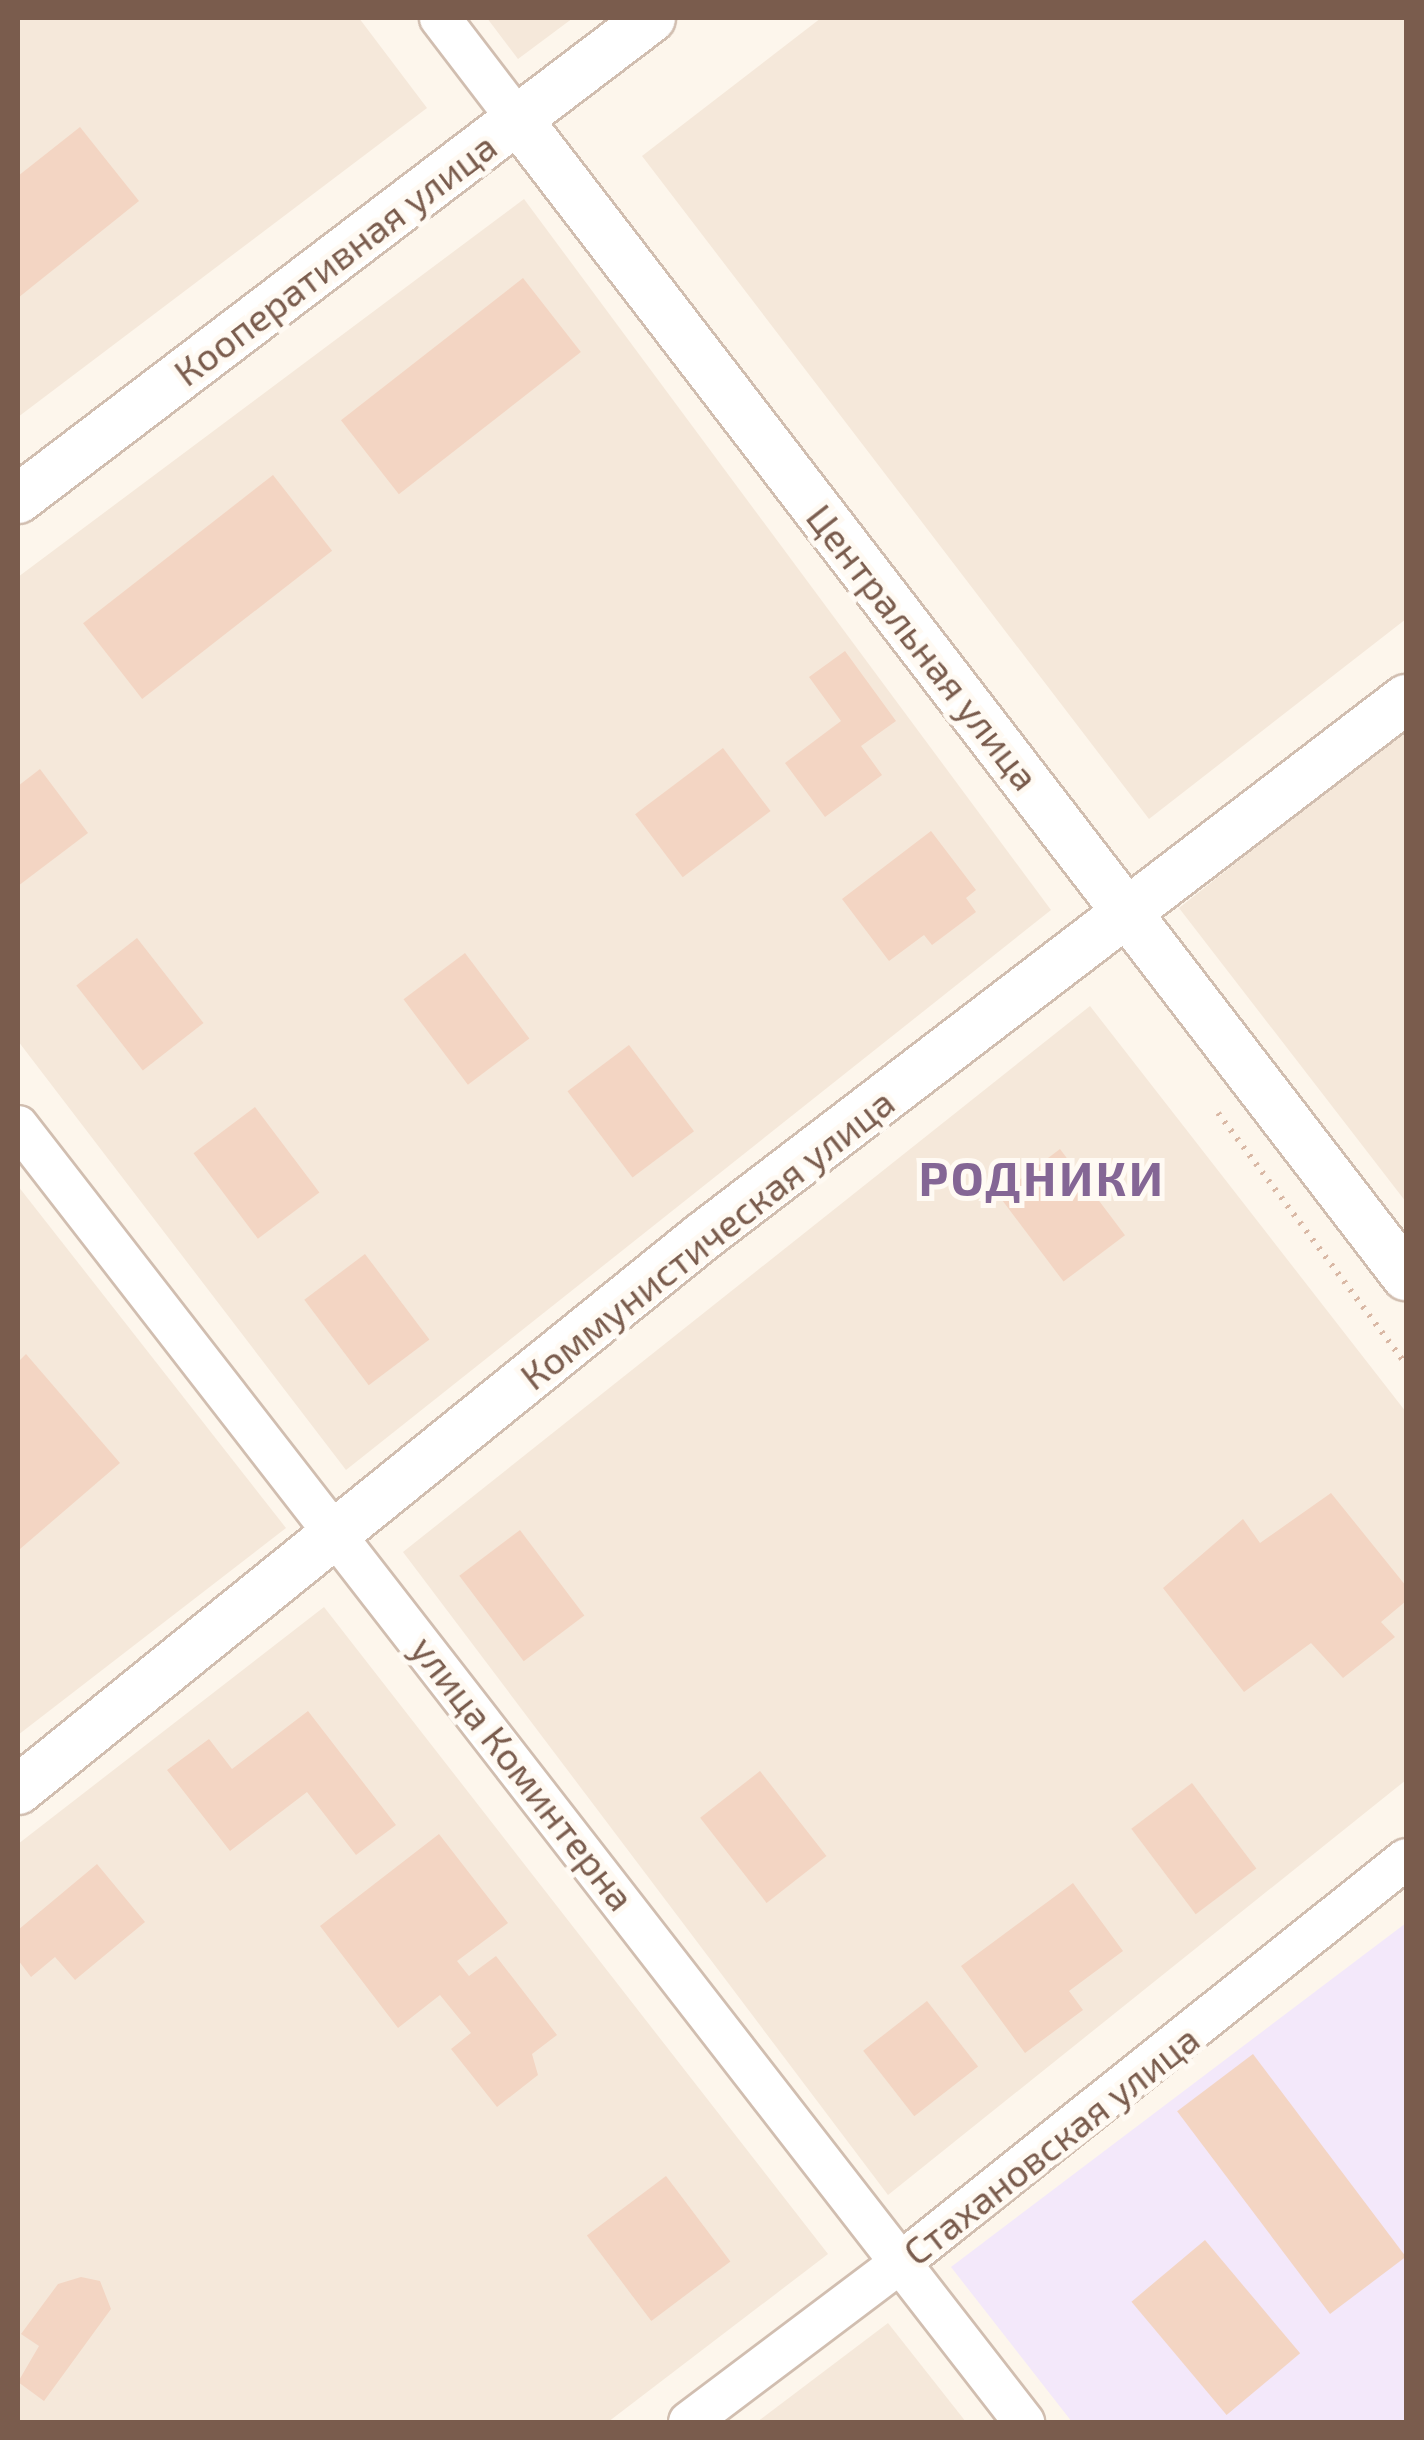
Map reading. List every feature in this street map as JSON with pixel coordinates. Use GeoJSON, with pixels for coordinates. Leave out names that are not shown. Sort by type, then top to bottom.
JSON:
{"type":"FeatureCollection","features":[{"type":"Feature","properties":{"kind":"street","name":"Центральная улица"},"geometry":{"type":"LineString","coordinates":[[440,18],[1406,1276]]}},
{"type":"Feature","properties":{"kind":"street","name":"Кооперативная улица"},"geometry":{"type":"LineString","coordinates":[[18,499],[651,18]]}},
{"type":"Feature","properties":{"kind":"street","name":"Коммунистическая улица"},"geometry":{"type":"LineString","coordinates":[[18,1790],[340,1535],[702,1237],[1406,699]]}},
{"type":"Feature","properties":{"kind":"street","name":"улица Коминтерна"},"geometry":{"type":"LineString","coordinates":[[18,1126],[340,1535],[1024,2422]]}},
{"type":"Feature","properties":{"kind":"street","name":"Стахановская улица"},"geometry":{"type":"LineString","coordinates":[[689,2422],[900,2264],[1406,1860]]}},
{"type":"Feature","properties":{"kind":"path"},"geometry":{"type":"LineString","coordinates":[[1208,1098],[1406,1364]]}},
{"type":"Feature","properties":{"kind":"shaded area"},"geometry":{"type":"Polygon","coordinates":[[[18,18],[359,18],[427,108],[18,417],[18,18]]]}},
{"type":"Feature","properties":{"kind":"shaded area"},"geometry":{"type":"Polygon","coordinates":[[[487,18],[573,18],[518,59],[487,18]]]}},
{"type":"Feature","properties":{"kind":"shaded area"},"geometry":{"type":"Polygon","coordinates":[[[821,18],[1406,18],[1406,619],[1149,819],[642,156],[821,18]]]}},
{"type":"Feature","properties":{"kind":"shaded area"},"geometry":{"type":"Polygon","coordinates":[[[524,199],[1051,910],[346,1470],[18,1041],[18,577],[524,199]]]}},
{"type":"Feature","properties":{"kind":"shaded area"},"geometry":{"type":"Polygon","coordinates":[[[1406,728],[1406,1202],[1179,908],[1406,728]]]}},
{"type":"Feature","properties":{"kind":"shaded area"},"geometry":{"type":"Polygon","coordinates":[[[1090,1006],[1406,1412],[1406,1780],[888,2195],[403,1552],[1090,1006]]]}},
{"type":"Feature","properties":{"kind":"shaded area"},"geometry":{"type":"Polygon","coordinates":[[[18,1186],[286,1528],[18,1735],[18,1186]]]}},
{"type":"Feature","properties":{"kind":"shaded area"},"geometry":{"type":"Polygon","coordinates":[[[324,1607],[828,2254],[608,2422],[18,2422],[18,1844],[324,1607]]]}},
{"type":"Feature","properties":{"kind":"shaded area"},"geometry":{"type":"Polygon","coordinates":[[[1406,1923],[1406,2422],[1072,2422],[951,2267],[1406,1923]]]}},
{"type":"Feature","properties":{"kind":"shaded area"},"geometry":{"type":"Polygon","coordinates":[[[888,2323],[966,2422],[757,2422],[888,2323]]]}},
{"type":"Feature","properties":{"kind":"building"},"geometry":{"type":"Polygon","coordinates":[[[80,127],[139,201],[18,298],[18,176],[80,127]]]}},
{"type":"Feature","properties":{"kind":"building"},"geometry":{"type":"Polygon","coordinates":[[[523,278],[581,352],[399,494],[341,420],[523,278]]]}},
{"type":"Feature","properties":{"kind":"building"},"geometry":{"type":"Polygon","coordinates":[[[273,475],[332,551],[142,699],[83,623],[273,475]]]}},
{"type":"Feature","properties":{"kind":"building"},"geometry":{"type":"Polygon","coordinates":[[[845,651],[896,721],[861,746],[882,775],[825,817],[785,763],[841,721],[809,677],[845,651]]]}},
{"type":"Feature","properties":{"kind":"building"},"geometry":{"type":"Polygon","coordinates":[[[723,748],[771,811],[683,877],[635,814],[723,748]]]}},
{"type":"Feature","properties":{"kind":"building"},"geometry":{"type":"Polygon","coordinates":[[[40,769],[88,833],[18,886],[18,786],[40,769]]]}},
{"type":"Feature","properties":{"kind":"building"},"geometry":{"type":"Polygon","coordinates":[[[931,831],[976,890],[966,898],[976,912],[932,945],[924,935],[889,961],[842,899],[931,831]]]}},
{"type":"Feature","properties":{"kind":"building"},"geometry":{"type":"Polygon","coordinates":[[[137,938],[203,1023],[143,1071],[76,985],[137,938]]]}},
{"type":"Feature","properties":{"kind":"building"},"geometry":{"type":"Polygon","coordinates":[[[465,953],[529,1038],[468,1085],[404,999],[465,953]]]}},
{"type":"Feature","properties":{"kind":"building"},"geometry":{"type":"Polygon","coordinates":[[[629,1045],[694,1131],[633,1178],[568,1091],[629,1045]]]}},
{"type":"Feature","properties":{"kind":"building"},"geometry":{"type":"Polygon","coordinates":[[[255,1107],[319,1192],[258,1239],[194,1153],[255,1107]]]}},
{"type":"Feature","properties":{"kind":"building"},"geometry":{"type":"Polygon","coordinates":[[[1060,1149],[1125,1235],[1064,1282],[999,1195],[1060,1149]]]}},
{"type":"Feature","properties":{"kind":"building"},"geometry":{"type":"Polygon","coordinates":[[[365,1254],[429,1339],[369,1385],[304,1300],[365,1254]]]}},
{"type":"Feature","properties":{"kind":"building"},"geometry":{"type":"Polygon","coordinates":[[[26,1354],[120,1463],[20,1549],[18,1362],[26,1354]]]}},
{"type":"Feature","properties":{"kind":"building"},"geometry":{"type":"Polygon","coordinates":[[[1331,1493],[1406,1586],[1406,1601],[1381,1622],[1395,1637],[1343,1678],[1311,1643],[1244,1692],[1163,1588],[1243,1519],[1260,1543],[1331,1493]]]}},
{"type":"Feature","properties":{"kind":"building"},"geometry":{"type":"Polygon","coordinates":[[[520,1530],[584,1615],[524,1661],[459,1576],[520,1530]]]}},
{"type":"Feature","properties":{"kind":"building"},"geometry":{"type":"Polygon","coordinates":[[[308,1711],[396,1825],[356,1855],[307,1792],[230,1851],[167,1770],[209,1739],[232,1769],[308,1711]]]}},
{"type":"Feature","properties":{"kind":"building"},"geometry":{"type":"Polygon","coordinates":[[[760,1771],[826,1856],[767,1903],[700,1818],[760,1771]]]}},
{"type":"Feature","properties":{"kind":"building"},"geometry":{"type":"Polygon","coordinates":[[[1192,1783],[1256,1868],[1196,1914],[1131,1829],[1192,1783]]]}},
{"type":"Feature","properties":{"kind":"building"},"geometry":{"type":"Polygon","coordinates":[[[439,1834],[508,1923],[457,1961],[469,1976],[496,1956],[557,2035],[532,2054],[538,2075],[497,2107],[451,2049],[471,2033],[440,1995],[398,2028],[320,1926],[439,1834]]]}},
{"type":"Feature","properties":{"kind":"building"},"geometry":{"type":"Polygon","coordinates":[[[97,1864],[145,1922],[75,1980],[55,1957],[31,1977],[18,1960],[18,1930],[97,1864]]]}},
{"type":"Feature","properties":{"kind":"building"},"geometry":{"type":"Polygon","coordinates":[[[1073,1883],[1123,1951],[1069,1991],[1083,2010],[1025,2053],[961,1966],[1073,1883]]]}},
{"type":"Feature","properties":{"kind":"building"},"geometry":{"type":"Polygon","coordinates":[[[927,2001],[978,2066],[914,2116],[863,2051],[927,2001]]]}},
{"type":"Feature","properties":{"kind":"building"},"geometry":{"type":"Polygon","coordinates":[[[1253,2054],[1406,2257],[1330,2314],[1177,2111],[1253,2054]]]}},
{"type":"Feature","properties":{"kind":"building"},"geometry":{"type":"Polygon","coordinates":[[[666,2176],[730,2261],[651,2321],[587,2236],[666,2176]]]}},
{"type":"Feature","properties":{"kind":"building"},"geometry":{"type":"Polygon","coordinates":[[[1205,2240],[1300,2353],[1227,2415],[1131,2302],[1205,2240]]]}},
{"type":"Feature","properties":{"kind":"building"},"geometry":{"type":"Polygon","coordinates":[[[81,2277],[100,2281],[111,2309],[44,2401],[18,2382],[39,2346],[21,2334],[58,2284],[81,2277]]]}},
{"type":"Feature","properties":{"kind":"district","name":"РОДНИКИ"},"geometry":{"type":"Point","coordinates":[1042,1178]}}]}
